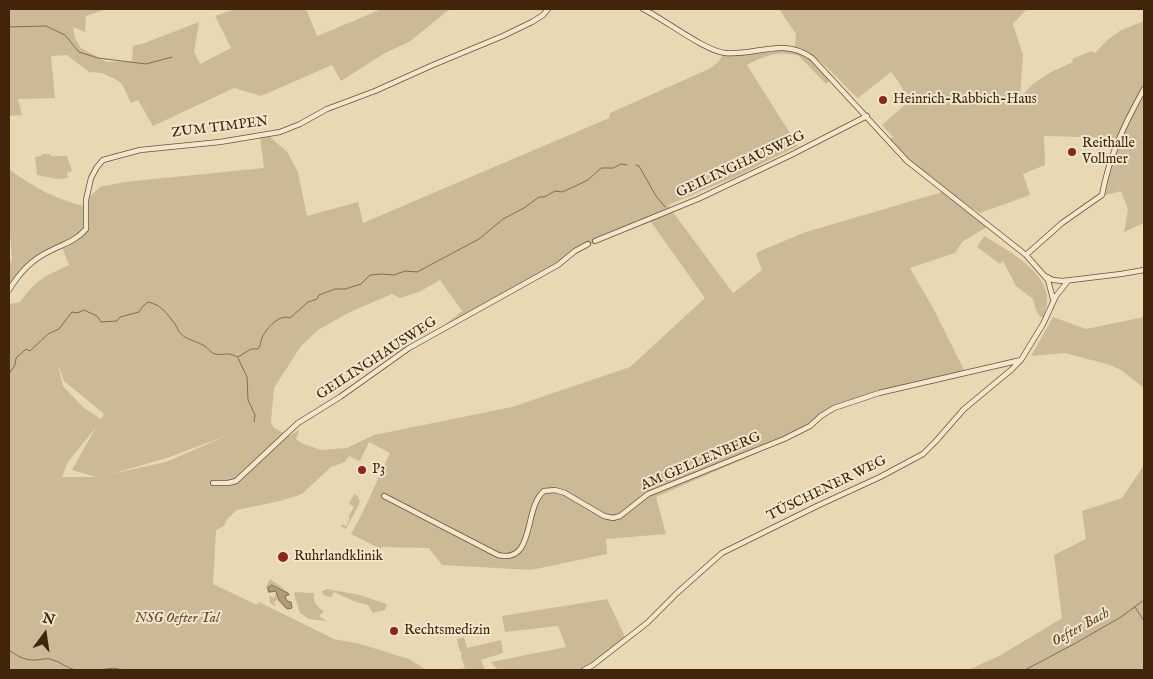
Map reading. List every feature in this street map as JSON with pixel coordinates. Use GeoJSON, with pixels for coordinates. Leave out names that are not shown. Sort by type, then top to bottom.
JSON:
{"type":"FeatureCollection","features":[{"type":"Feature","properties":{"kind":"street","name":"ZUM TIMPEN"},"geometry":{"type":"LineString","coordinates":[[9,290],[28,264],[76,238],[86,229],[86,200],[92,178],[103,160],[140,150],[220,142],[280,132],[300,124],[327,109],[369,94],[502,36],[532,22],[548,9]]}},
{"type":"Feature","properties":{"kind":"street"},"geometry":{"type":"LineString","coordinates":[[643,9],[720,52],[734,53],[782,47],[804,52],[820,65],[907,161],[1026,255],[1050,284],[1053,302]]}},
{"type":"Feature","properties":{"kind":"street"},"geometry":{"type":"LineString","coordinates":[[1026,255],[1062,223],[1102,195],[1106,174],[1118,139],[1144,88]]}},
{"type":"Feature","properties":{"kind":"street","name":"GEILINGHAUSWEG"},"geometry":{"type":"LineString","coordinates":[[596,240],[698,199],[791,155],[866,116]]}},
{"type":"Feature","properties":{"kind":"street","name":"GEILINGHAUSWEG"},"geometry":{"type":"LineString","coordinates":[[213,483],[236,481],[298,423],[340,397],[423,340],[558,265],[575,251],[588,244]]}},
{"type":"Feature","properties":{"kind":"street"},"geometry":{"type":"LineString","coordinates":[[1044,275],[1057,281],[1068,281],[1144,270]]}},
{"type":"Feature","properties":{"kind":"street","name":"TÜSCHENER WEG"},"geometry":{"type":"LineString","coordinates":[[584,670],[647,623],[722,553],[918,457],[931,446],[964,409],[1021,360],[1040,330],[1060,290],[1068,281]]}},
{"type":"Feature","properties":{"kind":"street","name":"AM GELLENBERG"},"geometry":{"type":"LineString","coordinates":[[384,496],[498,555],[509,556],[516,554],[522,548],[536,501],[544,491],[559,491],[604,516],[616,518],[625,514],[648,494],[784,439],[810,426],[834,408],[879,393],[1021,360]]}},
{"type":"Feature","properties":{"kind":"green space"},"geometry":{"type":"Polygon","coordinates":[[[9,9],[107,9],[86,16],[85,32],[73,27],[75,38],[81,48],[107,62],[132,61],[133,46],[199,22],[194,52],[200,64],[231,48],[215,16],[235,9],[306,9],[317,36],[382,9],[450,9],[409,42],[385,53],[341,81],[332,65],[261,96],[234,88],[153,126],[138,100],[131,103],[122,84],[102,73],[89,72],[67,55],[51,56],[55,98],[18,99],[22,115],[9,116],[9,9]]]}},
{"type":"Feature","properties":{"kind":"green space"},"geometry":{"type":"Polygon","coordinates":[[[779,9],[1027,9],[1013,24],[1023,55],[1020,97],[1033,84],[1051,72],[1073,62],[1072,59],[1091,51],[1095,53],[1119,31],[1144,21],[1144,223],[1124,232],[1128,210],[1121,191],[1103,196],[1119,138],[1044,136],[1045,165],[1023,174],[1030,195],[980,213],[932,180],[889,139],[893,137],[882,125],[909,101],[891,72],[858,98],[821,62],[805,51],[795,47],[796,34],[779,9]]]}},
{"type":"Feature","properties":{"kind":"green space","name":"NSG Oefter Tal"},"geometry":{"type":"Polygon","coordinates":[[[782,48],[791,50],[810,59],[831,80],[826,84],[799,56],[792,54],[772,55],[747,65],[798,146],[735,177],[667,204],[733,293],[762,270],[756,254],[760,251],[806,232],[944,191],[987,227],[962,242],[955,253],[910,268],[933,308],[965,372],[829,408],[810,425],[783,442],[656,497],[666,534],[606,539],[607,554],[531,570],[442,565],[429,548],[382,547],[381,549],[351,534],[390,453],[369,442],[360,461],[349,456],[345,462],[331,467],[302,494],[280,501],[237,510],[227,519],[224,526],[216,530],[213,584],[257,605],[259,602],[334,639],[360,644],[409,659],[427,670],[9,670],[9,304],[20,302],[41,279],[69,265],[61,245],[31,261],[19,272],[9,286],[9,264],[12,259],[9,220],[9,169],[45,192],[85,206],[86,200],[100,187],[124,182],[264,168],[260,137],[268,135],[287,152],[298,172],[307,216],[358,202],[363,223],[609,118],[610,113],[711,68],[720,60],[722,55],[782,48]],[[651,222],[582,248],[552,271],[444,330],[446,324],[462,311],[440,280],[421,291],[400,298],[392,294],[350,312],[318,330],[301,346],[274,388],[271,422],[274,428],[289,436],[299,430],[296,439],[301,443],[321,450],[347,448],[374,435],[512,407],[630,367],[705,298],[651,222]],[[58,365],[63,386],[84,408],[101,419],[104,414],[64,381],[58,365]],[[96,427],[68,462],[62,477],[96,477],[72,470],[96,427]],[[228,435],[167,458],[111,474],[166,462],[228,435]]]}},
{"type":"Feature","properties":{"kind":"green space"},"geometry":{"type":"Polygon","coordinates":[[[42,154],[67,156],[72,171],[67,173],[68,178],[57,179],[37,175],[35,157],[42,154]]]}},
{"type":"Feature","properties":{"kind":"green space"},"geometry":{"type":"Polygon","coordinates":[[[984,236],[1019,258],[1040,278],[1046,290],[1047,303],[1043,317],[1040,317],[1036,310],[1033,299],[1016,286],[1003,261],[1000,264],[977,247],[984,236]]]}},
{"type":"Feature","properties":{"kind":"green space"},"geometry":{"type":"Polygon","coordinates":[[[1053,317],[1086,329],[1144,317],[1144,388],[1121,370],[1110,365],[1065,353],[1031,356],[1053,317]]]}},
{"type":"Feature","properties":{"kind":"green space"},"geometry":{"type":"Polygon","coordinates":[[[1144,465],[1144,670],[968,670],[1001,655],[1062,618],[1054,555],[1086,539],[1082,511],[1122,498],[1144,465]]]}},
{"type":"Feature","properties":{"kind":"green space"},"geometry":{"type":"Polygon","coordinates":[[[354,494],[358,496],[360,502],[346,529],[341,526],[342,524],[346,526],[350,518],[348,517],[354,507],[349,504],[354,494]]]}},
{"type":"Feature","properties":{"kind":"green space"},"geometry":{"type":"Polygon","coordinates":[[[270,579],[286,590],[272,585],[285,609],[277,600],[274,602],[276,607],[270,603],[269,595],[273,598],[275,597],[275,592],[268,593],[266,587],[270,579]]]}},
{"type":"Feature","properties":{"kind":"green space"},"geometry":{"type":"Polygon","coordinates":[[[327,589],[360,595],[387,604],[385,610],[373,613],[368,605],[353,601],[334,592],[331,597],[323,595],[322,591],[327,589]]]}},
{"type":"Feature","properties":{"kind":"green space"},"geometry":{"type":"Polygon","coordinates":[[[295,592],[314,593],[316,604],[324,611],[319,616],[327,621],[309,619],[300,613],[295,592]]]}},
{"type":"Feature","properties":{"kind":"green space"},"geometry":{"type":"Polygon","coordinates":[[[607,599],[627,641],[586,670],[498,670],[491,662],[566,647],[558,626],[505,632],[502,616],[607,599]]]}},
{"type":"Feature","properties":{"kind":"green space"},"geometry":{"type":"Polygon","coordinates":[[[464,637],[467,648],[501,640],[503,653],[481,660],[485,670],[455,670],[465,668],[457,639],[464,637]]]}},
{"type":"Feature","properties":{"kind":"shaded area"},"geometry":{"type":"Polygon","coordinates":[[[272,585],[288,593],[289,595],[285,596],[287,601],[291,602],[292,608],[286,608],[279,600],[276,591],[269,592],[268,588],[272,585]]]}},
{"type":"Feature","properties":{"kind":"waterway"},"geometry":{"type":"LineString","coordinates":[[9,27],[46,26],[65,35],[79,52],[98,58],[146,64],[172,57]]}},
{"type":"Feature","properties":{"kind":"waterway"},"geometry":{"type":"LineString","coordinates":[[9,374],[15,365],[16,358],[26,349],[30,351],[48,334],[59,329],[72,312],[77,313],[84,310],[97,316],[101,322],[117,321],[120,317],[139,312],[148,302],[164,310],[180,333],[186,338],[205,346],[215,354],[230,354],[238,357],[251,349],[258,349],[263,336],[272,324],[279,319],[290,318],[308,302],[317,299],[319,295],[335,289],[345,289],[361,284],[370,275],[394,275],[405,271],[417,272],[479,239],[503,219],[524,208],[539,197],[571,188],[588,180],[601,168],[613,168],[621,164],[627,165]]}},
{"type":"Feature","properties":{"kind":"waterway"},"geometry":{"type":"LineString","coordinates":[[636,165],[639,166],[656,196],[665,207]]}},
{"type":"Feature","properties":{"kind":"waterway"},"geometry":{"type":"LineString","coordinates":[[238,358],[247,377],[248,400],[255,415],[254,422]]}},
{"type":"Feature","properties":{"kind":"waterway","name":"Oefter Bach"},"geometry":{"type":"LineString","coordinates":[[1025,670],[1121,617],[1144,600]]}},
{"type":"Feature","properties":{"kind":"waterway"},"geometry":{"type":"LineString","coordinates":[[1135,607],[1144,621]]}},
{"type":"Feature","properties":{"kind":"waterway","name":"Oefter Bach"},"geometry":{"type":"LineString","coordinates":[[9,650],[24,658],[57,661],[75,670]]}},
{"type":"Feature","properties":{"kind":"waterway","name":"Oefter Bach"},"geometry":{"type":"LineString","coordinates":[[100,670],[113,668],[125,670]]}},
{"type":"Feature","properties":{"kind":"place","name":"Heinrich-Rabbich-Haus"},"geometry":{"type":"Point","coordinates":[883,100]}},
{"type":"Feature","properties":{"kind":"place","name":"Reithalle Vollmer"},"geometry":{"type":"Point","coordinates":[1072,152]}},
{"type":"Feature","properties":{"kind":"place","name":"P3"},"geometry":{"type":"Point","coordinates":[362,470]}},
{"type":"Feature","properties":{"kind":"place","name":"Ruhrlandklinik"},"geometry":{"type":"Point","coordinates":[283,557]}},
{"type":"Feature","properties":{"kind":"place","name":"Rechtsmedizin"},"geometry":{"type":"Point","coordinates":[394,631]}}]}
